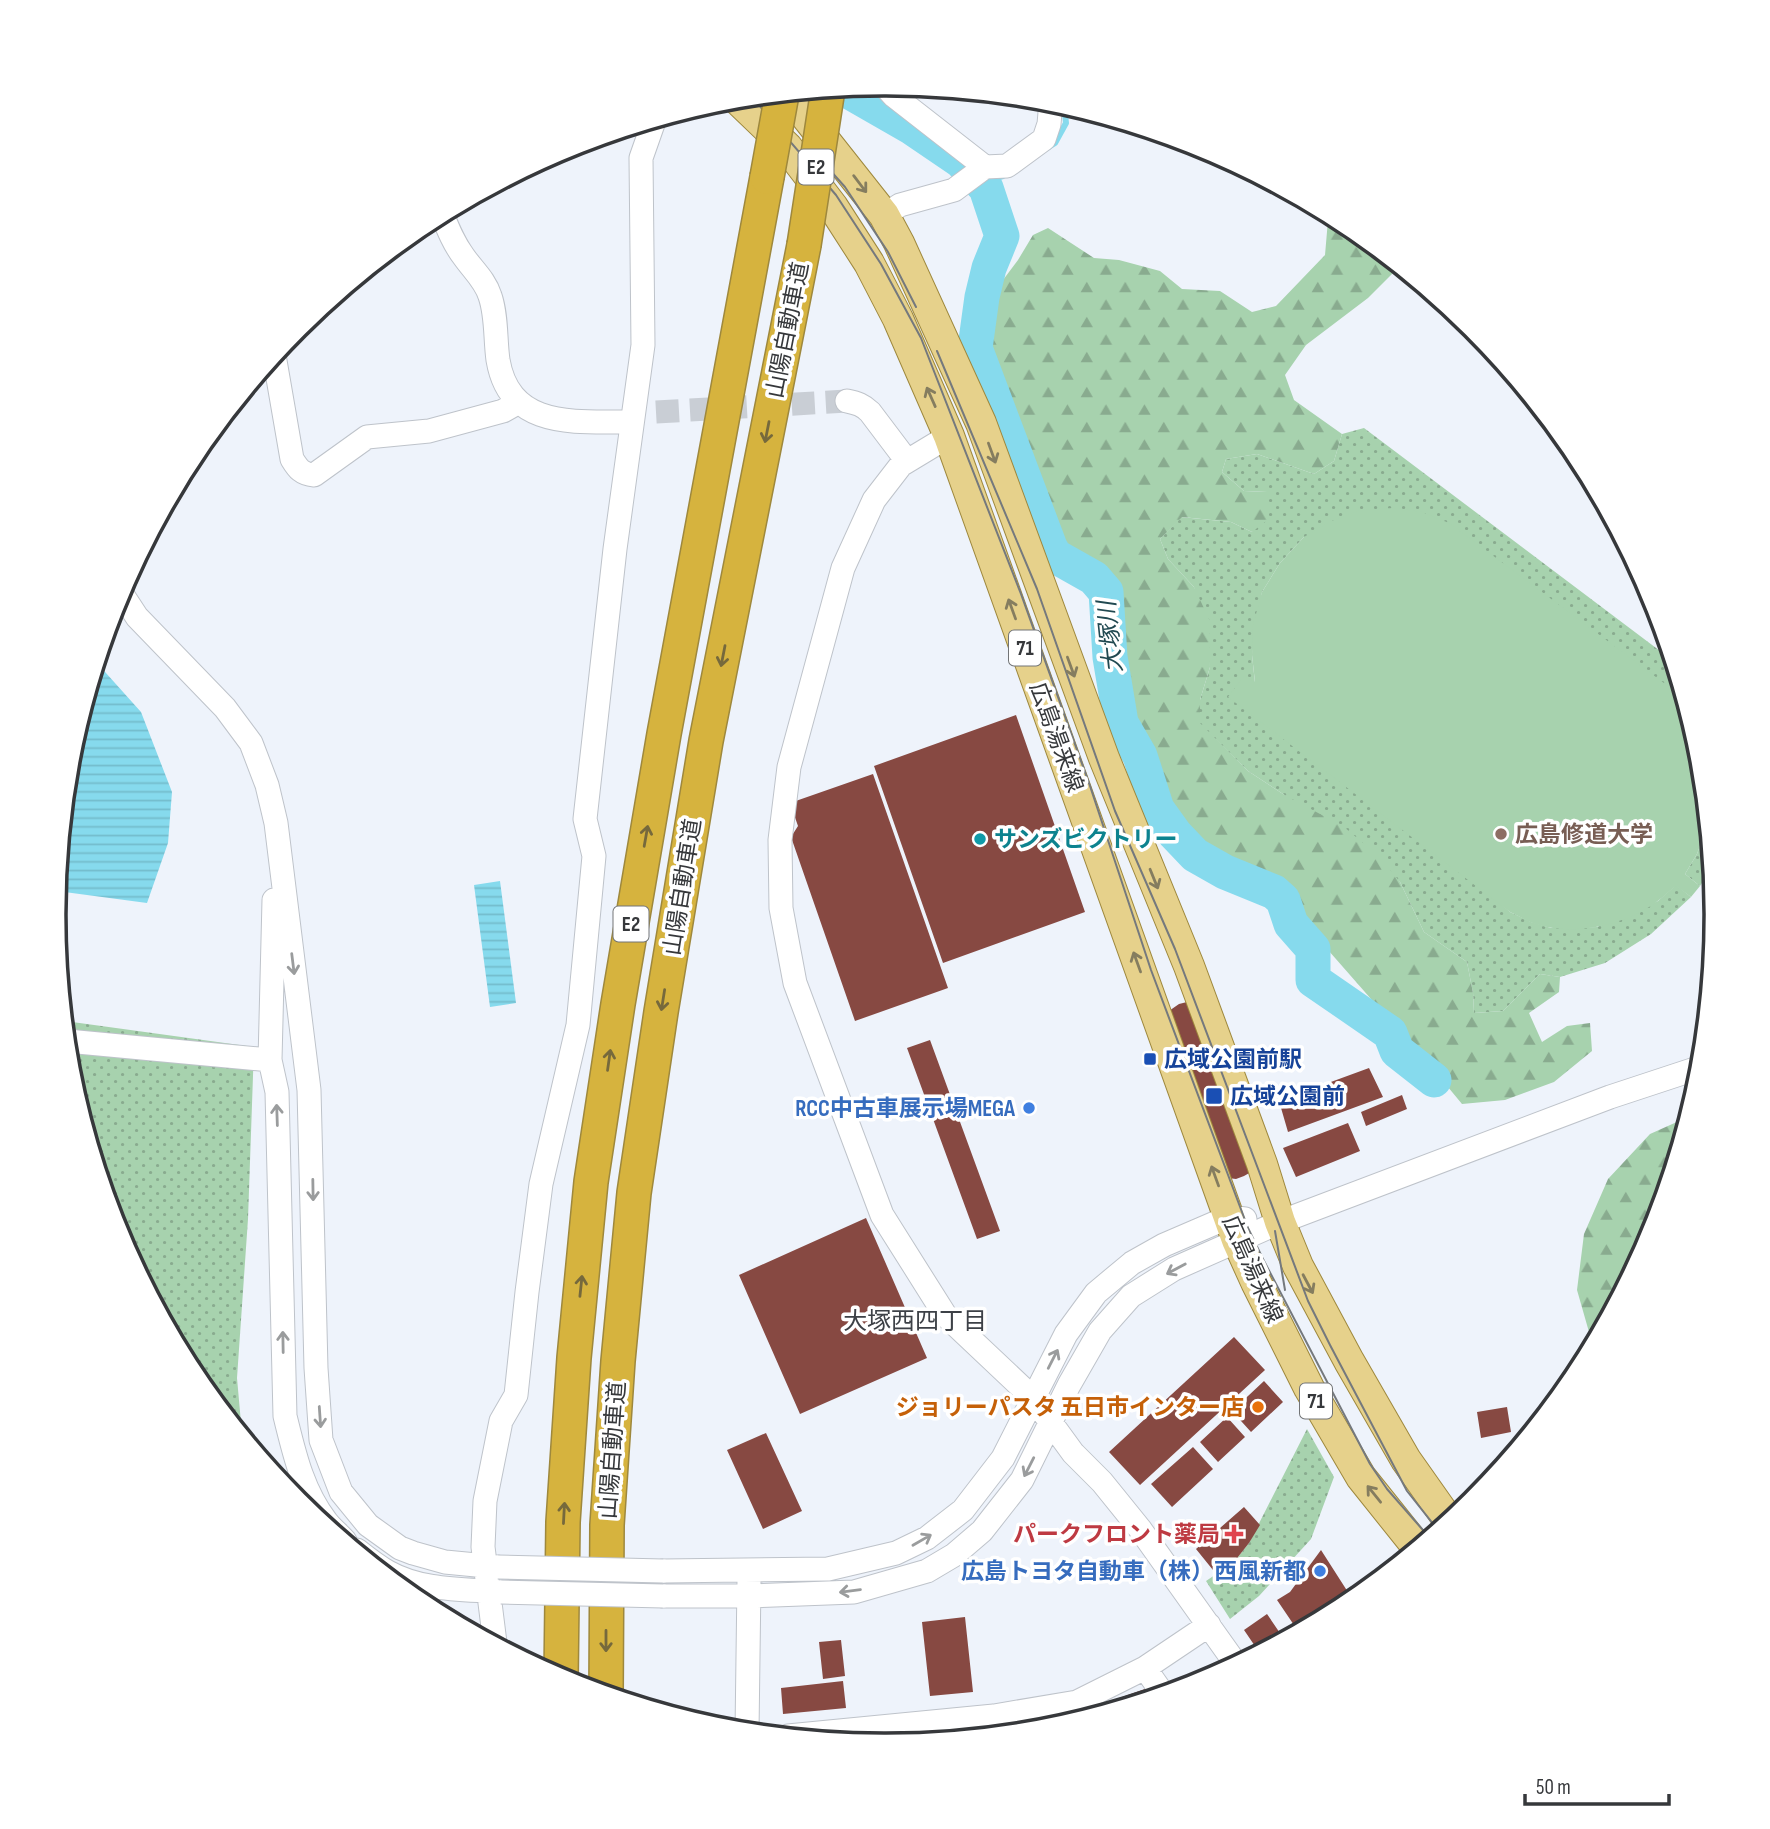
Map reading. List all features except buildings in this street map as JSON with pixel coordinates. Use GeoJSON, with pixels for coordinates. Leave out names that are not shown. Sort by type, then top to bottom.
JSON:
{"type":"FeatureCollection","features":[{"type":"Feature","properties":{"kind":"highway","name":"山陽自動車道"},"geometry":{"type":"LineString","coordinates":[[606,1684],[607,1525],[618,1361],[634,1193],[706,741],[804,245],[827,98]]}},
{"type":"Feature","properties":{"kind":"highway","name":"山陽自動車道"},"geometry":{"type":"LineString","coordinates":[[561,1666],[565,1495],[574,1358],[592,1182],[618,1004],[664,734],[782,103]]}},
{"type":"Feature","properties":{"kind":"main road","name":"広島湯来線"},"geometry":{"type":"LineString","coordinates":[[791,102],[837,154],[884,215],[900,243],[981,424],[1104,758],[1189,966],[1298,1266],[1406,1460],[1443,1513]]}},
{"type":"Feature","properties":{"kind":"main road","name":"広島湯来線"},"geometry":{"type":"LineString","coordinates":[[747,108],[787,147],[833,207],[869,263],[898,319],[948,436],[1233,1229],[1256,1282],[1309,1388],[1361,1477],[1412,1541]]}},
{"type":"Feature","properties":{"kind":"street"},"geometry":{"type":"LineString","coordinates":[[894,96],[984,168]]}},
{"type":"Feature","properties":{"kind":"street"},"geometry":{"type":"LineString","coordinates":[[884,215],[900,205],[954,190],[984,168],[1007,166],[1044,139],[1050,113]]}},
{"type":"Feature","properties":{"kind":"street"},"geometry":{"type":"LineString","coordinates":[[495,1633],[491,1566],[483,1547],[485,1501],[501,1421],[516,1395],[541,1184],[578,1025],[594,856],[585,819],[615,549],[641,416],[641,158],[651,131]]}},
{"type":"Feature","properties":{"kind":"street"},"geometry":{"type":"LineString","coordinates":[[447,224],[459,250],[485,285],[491,298],[502,375],[519,402],[548,418],[564,420],[641,416]]}},
{"type":"Feature","properties":{"kind":"street"},"geometry":{"type":"LineString","coordinates":[[276,368],[292,459],[306,474],[314,475],[368,437],[429,430],[503,411],[519,402]]}},
{"type":"Feature","properties":{"kind":"street"},"geometry":{"type":"LineString","coordinates":[[847,401],[855,402],[870,412],[907,461]]}},
{"type":"Feature","properties":{"kind":"street"},"geometry":{"type":"LineString","coordinates":[[948,436],[901,465],[874,500],[844,568],[789,768],[780,840],[780,908],[794,983],[882,1215],[945,1315],[1033,1398],[1073,1453],[1102,1482],[1140,1528],[1231,1656]]}},
{"type":"Feature","properties":{"kind":"street"},"geometry":{"type":"LineString","coordinates":[[128,603],[137,617],[225,708],[251,743],[267,785],[276,823],[309,1090],[316,1368],[321,1440],[341,1492],[348,1501],[368,1525],[400,1548],[413,1553],[446,1562],[491,1566],[750,1571],[828,1569],[896,1553],[927,1538],[963,1510],[1003,1458],[1066,1334],[1096,1293],[1132,1264],[1164,1245],[1233,1229],[1280,1222],[1610,1097],[1688,1072]]}},
{"type":"Feature","properties":{"kind":"street"},"geometry":{"type":"LineString","coordinates":[[276,823],[270,1060],[277,1092],[285,1416],[295,1458],[314,1500]]}},
{"type":"Feature","properties":{"kind":"street"},"geometry":{"type":"LineString","coordinates":[[77,1042],[270,1060]]}},
{"type":"Feature","properties":{"kind":"street"},"geometry":{"type":"LineString","coordinates":[[417,1586],[494,1592],[749,1597],[854,1592],[927,1571],[954,1555],[982,1531],[1022,1480],[1069,1385],[1100,1331],[1131,1296],[1233,1229]]}},
{"type":"Feature","properties":{"kind":"street"},"geometry":{"type":"LineString","coordinates":[[407,1579],[413,1553]]}},
{"type":"Feature","properties":{"kind":"street"},"geometry":{"type":"LineString","coordinates":[[747,1721],[750,1571]]}},
{"type":"Feature","properties":{"kind":"street"},"geometry":{"type":"LineString","coordinates":[[1083,1708],[1209,1625]]}},
{"type":"Feature","properties":{"kind":"street"},"geometry":{"type":"LineString","coordinates":[[1145,1668],[1158,1686]]}},
{"type":"Feature","properties":{"kind":"street"},"geometry":{"type":"LineString","coordinates":[[861,1732],[995,1725],[1060,1714]]}},
{"type":"Feature","properties":{"kind":"green space"},"geometry":{"type":"Polygon","coordinates":[[[1327,226],[1393,273],[1368,298],[1306,345],[1285,375],[1294,400],[1342,434],[1334,461],[1314,474],[1257,454],[1226,459],[1222,472],[1244,491],[1267,492],[1269,519],[1252,532],[1231,522],[1182,517],[1160,539],[1168,559],[1194,587],[1209,619],[1210,667],[1200,700],[1200,723],[1248,771],[1283,794],[1344,827],[1380,857],[1400,882],[1424,932],[1467,962],[1474,1013],[1503,1011],[1540,974],[1560,977],[1559,992],[1529,1013],[1542,1042],[1567,1026],[1590,1023],[1592,1051],[1554,1082],[1505,1100],[1462,1104],[1438,1075],[1403,1048],[1393,1024],[1314,934],[1278,887],[1235,870],[1192,843],[1163,800],[1145,747],[1123,697],[1110,580],[1056,544],[1014,435],[986,329],[1000,284],[1033,235],[1048,228],[1094,258],[1119,260],[1160,271],[1182,289],[1220,291],[1252,312],[1276,306],[1325,255],[1327,226]]]}},
{"type":"Feature","properties":{"kind":"green space"},"geometry":{"type":"Polygon","coordinates":[[[1364,428],[1660,651],[1672,690],[1304,537],[1280,563],[1262,592],[1252,655],[1255,683],[1510,912],[1551,928],[1597,927],[1658,901],[1676,885],[1691,897],[1651,934],[1605,963],[1560,977],[1540,974],[1503,1011],[1474,1013],[1467,962],[1424,932],[1400,882],[1248,771],[1199,723],[1200,700],[1210,667],[1194,587],[1168,559],[1160,539],[1181,517],[1231,522],[1252,532],[1267,492],[1244,491],[1222,472],[1226,459],[1257,454],[1314,474],[1334,461],[1342,434],[1364,428]]]}},
{"type":"Feature","properties":{"kind":"green space"},"geometry":{"type":"Polygon","coordinates":[[[1394,508],[1422,512],[1449,523],[1672,689],[1688,755],[1700,845],[1685,874],[1700,886],[1691,897],[1676,886],[1631,917],[1597,927],[1562,929],[1530,922],[1510,912],[1228,697],[1244,676],[1255,682],[1253,625],[1262,592],[1280,563],[1304,537],[1329,522],[1359,510],[1394,508]]]}},
{"type":"Feature","properties":{"kind":"green space"},"geometry":{"type":"Polygon","coordinates":[[[1700,845],[1703,882],[1700,886],[1685,874],[1700,845]]]}},
{"type":"Feature","properties":{"kind":"green space"},"geometry":{"type":"Polygon","coordinates":[[[74,1022],[254,1047],[248,1219],[237,1378],[241,1419],[204,1369],[176,1324],[129,1228],[94,1126],[74,1022]]]}},
{"type":"Feature","properties":{"kind":"green space"},"geometry":{"type":"Polygon","coordinates":[[[1677,1122],[1641,1228],[1619,1277],[1589,1332],[1577,1290],[1584,1234],[1608,1179],[1650,1134],[1677,1122]]]}},
{"type":"Feature","properties":{"kind":"green space"},"geometry":{"type":"Polygon","coordinates":[[[1307,1429],[1334,1477],[1311,1539],[1259,1596],[1230,1619],[1206,1581],[1234,1562],[1249,1543],[1307,1429]]]}},
{"type":"Feature","properties":{"kind":"water"},"geometry":{"type":"Polygon","coordinates":[[[104,671],[141,712],[172,792],[168,843],[147,903],[67,892],[68,861],[82,755],[104,671]]]}},
{"type":"Feature","properties":{"kind":"water"},"geometry":{"type":"Polygon","coordinates":[[[500,881],[516,1003],[490,1007],[474,885],[500,881]]]}},
{"type":"Feature","properties":{"kind":"waterway","name":"大塚川"},"geometry":{"type":"LineString","coordinates":[[859,97],[911,127],[961,161],[986,188],[1002,236],[989,268],[982,297],[975,348],[1050,547],[1055,556],[1094,578],[1106,592],[1110,657],[1121,723],[1140,756],[1157,809],[1195,855],[1225,872],[1274,892],[1283,900],[1291,924],[1313,949],[1313,980],[1390,1033],[1397,1051],[1434,1080]]}},
{"type":"Feature","properties":{"kind":"waterway"},"geometry":{"type":"LineString","coordinates":[[1047,148],[1055,143],[1066,123],[1065,117]]}},
{"type":"Feature","properties":{"kind":"waterway"},"geometry":{"type":"LineString","coordinates":[[981,182],[1003,176]]}},
{"type":"Feature","properties":{"kind":"tunnel"},"geometry":{"type":"LineString","coordinates":[[656,412],[847,401]]}},
{"type":"Feature","properties":{"kind":"tram line"},"geometry":{"type":"LineString","coordinates":[[760,106],[836,195],[881,264],[921,338],[1021,594],[1090,786],[1151,970],[1248,1228],[1370,1464],[1387,1489],[1424,1531]]}},
{"type":"Feature","properties":{"kind":"tram line"},"geometry":{"type":"LineString","coordinates":[[803,140],[845,187],[888,252],[916,307]]}},
{"type":"Feature","properties":{"kind":"tram line"},"geometry":{"type":"LineString","coordinates":[[937,351],[1037,589],[1115,811],[1175,949],[1308,1301],[1407,1491],[1432,1523]]}},
{"type":"Feature","properties":{"kind":"tram line"},"geometry":{"type":"LineString","coordinates":[[1275,1231],[1285,1290]]}},
{"type":"Feature","properties":{"kind":"place","name":"広島修道大学"},"geometry":{"type":"Point","coordinates":[1501,834]}},
{"type":"Feature","properties":{"kind":"place","name":"サンズビクトリー"},"geometry":{"type":"Point","coordinates":[980,839]}},
{"type":"Feature","properties":{"kind":"place","name":"広域公園前駅"},"geometry":{"type":"Point","coordinates":[1150,1059]}},
{"type":"Feature","properties":{"kind":"place","name":"広域公園前"},"geometry":{"type":"Point","coordinates":[1214,1096]}},
{"type":"Feature","properties":{"kind":"place","name":"RCC中古車展示場MEGA"},"geometry":{"type":"Point","coordinates":[1029,1108]}},
{"type":"Feature","properties":{"kind":"place","name":"ジョリーパスタ 五日市インター店"},"geometry":{"type":"Point","coordinates":[1258,1407]}},
{"type":"Feature","properties":{"kind":"place","name":"パークフロント薬局"},"geometry":{"type":"Point","coordinates":[1234,1534]}},
{"type":"Feature","properties":{"kind":"place","name":"広島トヨタ自動車（株）西風新都"},"geometry":{"type":"Point","coordinates":[1320,1571]}},
{"type":"Feature","properties":{"kind":"district","name":"大塚西四丁目"},"geometry":{"type":"Point","coordinates":[915,1321]}}]}
